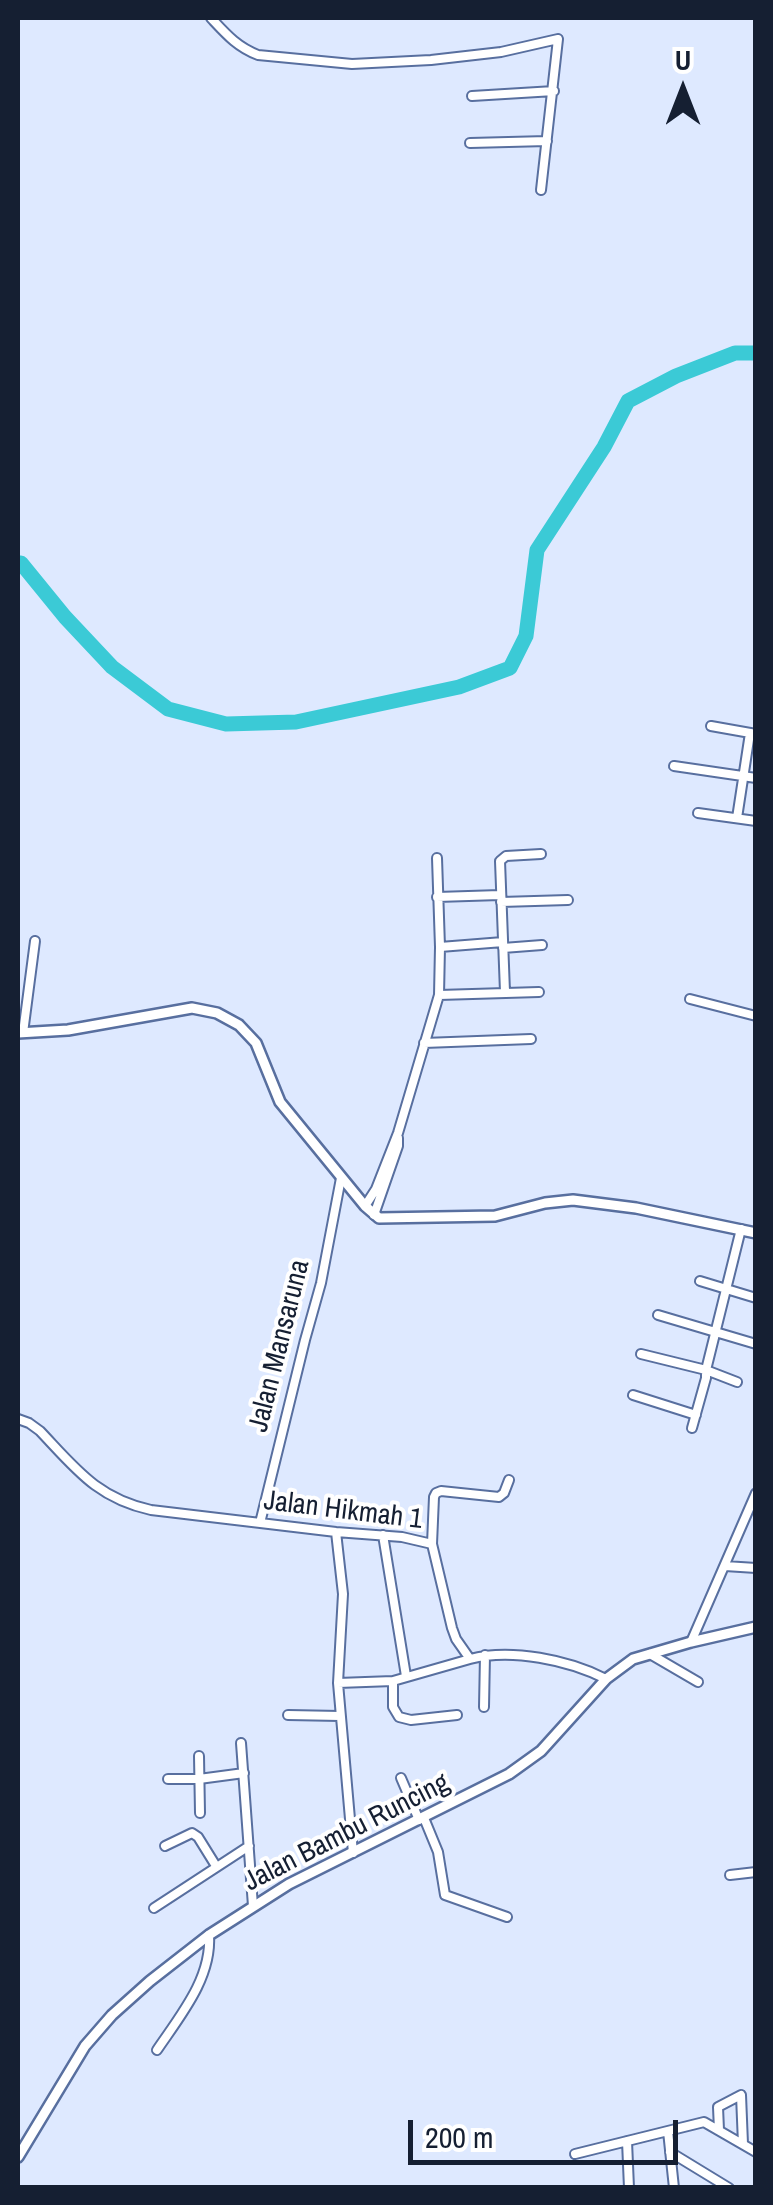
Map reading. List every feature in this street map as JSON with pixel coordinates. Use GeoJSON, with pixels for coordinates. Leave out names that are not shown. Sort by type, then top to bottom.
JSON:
{"type":"FeatureCollection","features":[{"type":"Feature","properties":{"kind":"street"},"geometry":{"type":"LineString","coordinates":[[212,18],[230,39],[258,54],[352,64],[501,52],[558,39],[541,190]]}},
{"type":"Feature","properties":{"kind":"street"},"geometry":{"type":"LineString","coordinates":[[472,96],[554,91]]}},
{"type":"Feature","properties":{"kind":"street"},"geometry":{"type":"LineString","coordinates":[[470,143],[548,140]]}},
{"type":"Feature","properties":{"kind":"street"},"geometry":{"type":"LineString","coordinates":[[710,726],[752,733],[737,818]]}},
{"type":"Feature","properties":{"kind":"street"},"geometry":{"type":"LineString","coordinates":[[674,766],[756,778]]}},
{"type":"Feature","properties":{"kind":"street"},"geometry":{"type":"LineString","coordinates":[[698,812],[756,821]]}},
{"type":"Feature","properties":{"kind":"street"},"geometry":{"type":"LineString","coordinates":[[505,992],[499,865],[502,857],[541,854]]}},
{"type":"Feature","properties":{"kind":"street"},"geometry":{"type":"LineString","coordinates":[[365,1206],[373,1196],[398,1134],[439,995],[437,858]]}},
{"type":"Feature","properties":{"kind":"street"},"geometry":{"type":"LineString","coordinates":[[437,897],[568,900]]}},
{"type":"Feature","properties":{"kind":"street"},"geometry":{"type":"LineString","coordinates":[[35,941],[20,1033],[68,1030],[192,1008],[216,1013],[238,1025],[256,1042],[280,1102],[365,1206],[386,1220],[486,1217],[566,1200],[653,1211],[756,1232]]}},
{"type":"Feature","properties":{"kind":"street"},"geometry":{"type":"LineString","coordinates":[[440,947],[542,945]]}},
{"type":"Feature","properties":{"kind":"street"},"geometry":{"type":"LineString","coordinates":[[439,995],[539,992]]}},
{"type":"Feature","properties":{"kind":"street"},"geometry":{"type":"LineString","coordinates":[[690,1000],[756,1016]]}},
{"type":"Feature","properties":{"kind":"street"},"geometry":{"type":"LineString","coordinates":[[424,1043],[531,1039]]}},
{"type":"Feature","properties":{"kind":"street"},"geometry":{"type":"LineString","coordinates":[[374,1215],[398,1146],[398,1134]]}},
{"type":"Feature","properties":{"kind":"street","name":"Jalan Mansaruna"},"geometry":{"type":"LineString","coordinates":[[260,1523],[321,1284],[341,1178]]}},
{"type":"Feature","properties":{"kind":"street"},"geometry":{"type":"LineString","coordinates":[[692,1428],[740,1229]]}},
{"type":"Feature","properties":{"kind":"street"},"geometry":{"type":"LineString","coordinates":[[700,1282],[756,1298]]}},
{"type":"Feature","properties":{"kind":"street"},"geometry":{"type":"LineString","coordinates":[[658,1315],[756,1344]]}},
{"type":"Feature","properties":{"kind":"street"},"geometry":{"type":"LineString","coordinates":[[642,1354],[737,1382]]}},
{"type":"Feature","properties":{"kind":"street"},"geometry":{"type":"LineString","coordinates":[[632,1394],[696,1415]]}},
{"type":"Feature","properties":{"kind":"street","name":"Jalan Hikmah 1"},"geometry":{"type":"LineString","coordinates":[[18,1419],[40,1432],[86,1479],[116,1500],[151,1510],[432,1544],[452,1628],[470,1659]]}},
{"type":"Feature","properties":{"kind":"street"},"geometry":{"type":"LineString","coordinates":[[432,1544],[436,1493],[500,1497],[509,1480]]}},
{"type":"Feature","properties":{"kind":"street"},"geometry":{"type":"LineString","coordinates":[[691,1642],[756,1493]]}},
{"type":"Feature","properties":{"kind":"street"},"geometry":{"type":"LineString","coordinates":[[336,1532],[343,1594],[338,1682],[353,1854]]}},
{"type":"Feature","properties":{"kind":"street"},"geometry":{"type":"LineString","coordinates":[[383,1536],[406,1676]]}},
{"type":"Feature","properties":{"kind":"street"},"geometry":{"type":"LineString","coordinates":[[725,1566],[756,1568]]}},
{"type":"Feature","properties":{"kind":"street","name":"Jalan Bambu Runcing"},"geometry":{"type":"LineString","coordinates":[[18,2157],[99,2028],[209,1935],[289,1884],[528,1762],[606,1679],[633,1659],[756,1627]]}},
{"type":"Feature","properties":{"kind":"street"},"geometry":{"type":"LineString","coordinates":[[650,1654],[698,1682]]}},
{"type":"Feature","properties":{"kind":"street"},"geometry":{"type":"LineString","coordinates":[[338,1682],[393,1680],[485,1655],[514,1655],[574,1665],[606,1679]]}},
{"type":"Feature","properties":{"kind":"street"},"geometry":{"type":"LineString","coordinates":[[484,1706],[485,1655]]}},
{"type":"Feature","properties":{"kind":"street"},"geometry":{"type":"LineString","coordinates":[[393,1680],[393,1706],[398,1717],[411,1720],[457,1715]]}},
{"type":"Feature","properties":{"kind":"street"},"geometry":{"type":"LineString","coordinates":[[288,1715],[340,1716]]}},
{"type":"Feature","properties":{"kind":"street"},"geometry":{"type":"LineString","coordinates":[[241,1743],[253,1906]]}},
{"type":"Feature","properties":{"kind":"street"},"geometry":{"type":"LineString","coordinates":[[199,1756],[200,1813]]}},
{"type":"Feature","properties":{"kind":"street"},"geometry":{"type":"LineString","coordinates":[[168,1780],[244,1773]]}},
{"type":"Feature","properties":{"kind":"street"},"geometry":{"type":"LineString","coordinates":[[400,1778],[438,1852],[445,1895],[507,1917]]}},
{"type":"Feature","properties":{"kind":"street"},"geometry":{"type":"LineString","coordinates":[[165,1846],[192,1833],[216,1866]]}},
{"type":"Feature","properties":{"kind":"street"},"geometry":{"type":"LineString","coordinates":[[154,1908],[249,1846]]}},
{"type":"Feature","properties":{"kind":"street"},"geometry":{"type":"LineString","coordinates":[[730,1875],[756,1872]]}},
{"type":"Feature","properties":{"kind":"street"},"geometry":{"type":"LineString","coordinates":[[157,2050],[202,1976],[210,1956],[209,1935]]}},
{"type":"Feature","properties":{"kind":"street"},"geometry":{"type":"LineString","coordinates":[[719,2130],[718,2107],[741,2095],[743,2144]]}},
{"type":"Feature","properties":{"kind":"street"},"geometry":{"type":"LineString","coordinates":[[575,2154],[704,2122],[756,2152]]}},
{"type":"Feature","properties":{"kind":"street"},"geometry":{"type":"LineString","coordinates":[[668,2130],[674,2188]]}},
{"type":"Feature","properties":{"kind":"street"},"geometry":{"type":"LineString","coordinates":[[627,2141],[629,2188]]}},
{"type":"Feature","properties":{"kind":"street"},"geometry":{"type":"LineString","coordinates":[[670,2152],[729,2188]]}},
{"type":"Feature","properties":{"kind":"waterway"},"geometry":{"type":"LineString","coordinates":[[18,563],[112,667],[168,709],[226,724],[296,722],[459,687],[510,668],[526,636],[537,550],[604,447],[628,401],[676,376],[735,353],[756,353]]}}]}
